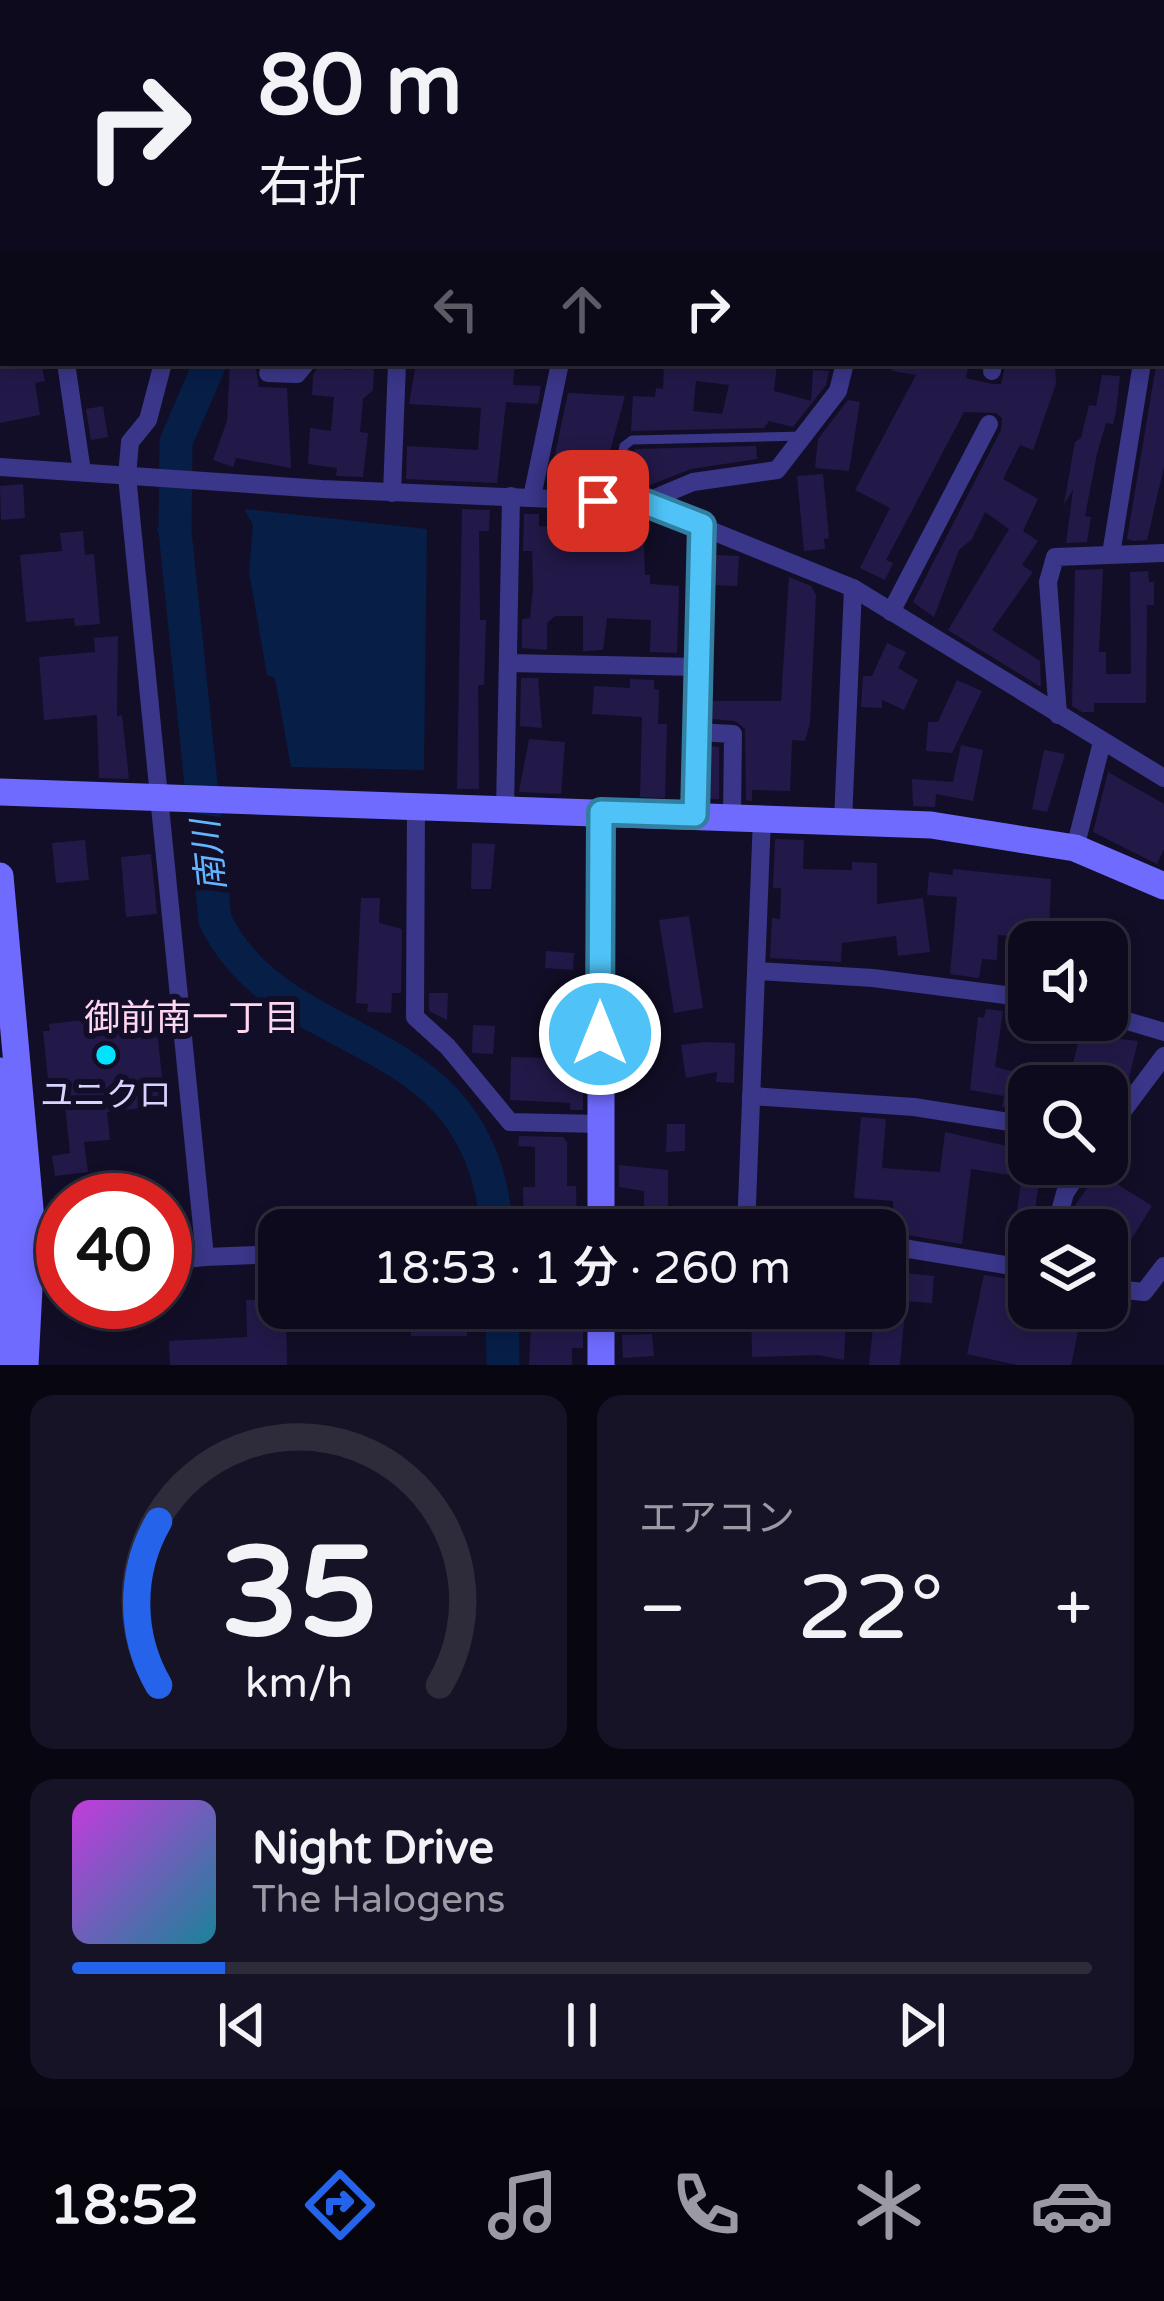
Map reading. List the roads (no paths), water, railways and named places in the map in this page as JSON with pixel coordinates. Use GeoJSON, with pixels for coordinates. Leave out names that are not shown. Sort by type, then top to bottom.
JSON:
{"type":"FeatureCollection","features":[{"type":"Feature","properties":{"kind":"street"},"geometry":{"type":"LineString","coordinates":[[66,366],[82,472]]}},
{"type":"Feature","properties":{"kind":"street"},"geometry":{"type":"LineString","coordinates":[[162,366],[148,420],[129,447],[127,476],[163,798],[205,1257]]}},
{"type":"Feature","properties":{"kind":"street"},"geometry":{"type":"LineString","coordinates":[[268,373],[297,374],[304,366]]}},
{"type":"Feature","properties":{"kind":"street"},"geometry":{"type":"LineString","coordinates":[[392,493],[397,366]]}},
{"type":"Feature","properties":{"kind":"street"},"geometry":{"type":"LineString","coordinates":[[532,497],[559,366]]}},
{"type":"Feature","properties":{"kind":"street"},"geometry":{"type":"LineString","coordinates":[[643,502],[693,482],[778,470],[838,391],[844,366]]}},
{"type":"Feature","properties":{"kind":"street"},"geometry":{"type":"LineString","coordinates":[[1111,554],[1142,366]]}},
{"type":"Feature","properties":{"kind":"street"},"geometry":{"type":"LineString","coordinates":[[891,612],[989,424]]}},
{"type":"Feature","properties":{"kind":"street"},"geometry":{"type":"LineString","coordinates":[[0,467],[392,493],[643,502],[853,588],[1164,778]]}},
{"type":"Feature","properties":{"kind":"street"},"geometry":{"type":"LineString","coordinates":[[505,810],[511,496]]}},
{"type":"Feature","properties":{"kind":"street"},"geometry":{"type":"LineString","coordinates":[[695,815],[702,525]]}},
{"type":"Feature","properties":{"kind":"street"},"geometry":{"type":"LineString","coordinates":[[1058,716],[1050,567],[1058,555],[1164,554]]}},
{"type":"Feature","properties":{"kind":"street"},"geometry":{"type":"LineString","coordinates":[[844,821],[853,588]]}},
{"type":"Feature","properties":{"kind":"street"},"geometry":{"type":"LineString","coordinates":[[508,663],[698,667]]}},
{"type":"Feature","properties":{"kind":"street"},"geometry":{"type":"LineString","coordinates":[[697,731],[733,734],[732,816]]}},
{"type":"Feature","properties":{"kind":"street"},"geometry":{"type":"LineString","coordinates":[[1076,848],[1102,742]]}},
{"type":"Feature","properties":{"kind":"street"},"geometry":{"type":"LineString","coordinates":[[0,792],[973,828],[1076,848],[1164,886]]}},
{"type":"Feature","properties":{"kind":"street"},"geometry":{"type":"LineString","coordinates":[[416,806],[415,1017],[448,1047],[510,1122],[599,1124]]}},
{"type":"Feature","properties":{"kind":"street"},"geometry":{"type":"LineString","coordinates":[[601,812],[601,1209]]}},
{"type":"Feature","properties":{"kind":"street"},"geometry":{"type":"LineString","coordinates":[[747,1209],[761,817]]}},
{"type":"Feature","properties":{"kind":"street"},"geometry":{"type":"LineString","coordinates":[[0,876],[32,1231],[25,1365]]}},
{"type":"Feature","properties":{"kind":"street"},"geometry":{"type":"LineString","coordinates":[[759,971],[1008,996]]}},
{"type":"Feature","properties":{"kind":"street"},"geometry":{"type":"LineString","coordinates":[[1128,1021],[1164,1032]]}},
{"type":"Feature","properties":{"kind":"street"},"geometry":{"type":"LineString","coordinates":[[1128,1104],[1164,1056]]}},
{"type":"Feature","properties":{"kind":"street"},"geometry":{"type":"LineString","coordinates":[[0,1070],[7,1227],[3,1365]]}},
{"type":"Feature","properties":{"kind":"street"},"geometry":{"type":"LineString","coordinates":[[751,1096],[914,1107],[1008,1123]]}},
{"type":"Feature","properties":{"kind":"street"},"geometry":{"type":"LineString","coordinates":[[906,1248],[1008,1266]]}},
{"type":"Feature","properties":{"kind":"street"},"geometry":{"type":"LineString","coordinates":[[192,1258],[258,1255]]}},
{"type":"Feature","properties":{"kind":"street"},"geometry":{"type":"LineString","coordinates":[[1128,1290],[1144,1292],[1164,1266]]}},
{"type":"Feature","properties":{"kind":"street"},"geometry":{"type":"LineString","coordinates":[[601,1329],[601,1365]]}},
{"type":"Feature","properties":{"kind":"lane"},"geometry":{"type":"LineString","coordinates":[[614,502],[624,446],[632,440],[802,436]]}},
{"type":"Feature","properties":{"kind":"water"},"geometry":{"type":"Polygon","coordinates":[[[244,509],[427,529],[424,770],[291,767],[275,678],[267,675],[249,571],[253,525],[244,509]]]}},
{"type":"Feature","properties":{"kind":"waterway","name":"南川"},"geometry":{"type":"LineString","coordinates":[[209,366],[176,442],[175,531],[215,920],[246,965],[286,998],[419,1076],[456,1112],[483,1162],[493,1209]]}},
{"type":"Feature","properties":{"kind":"waterway"},"geometry":{"type":"LineString","coordinates":[[160,530],[175,531]]}},
{"type":"Feature","properties":{"kind":"waterway","name":"南川"},"geometry":{"type":"LineString","coordinates":[[502,1329],[503,1365]]}},
{"type":"Feature","properties":{"kind":"place","name":"ユニクロ"},"geometry":{"type":"Point","coordinates":[106,1055]}},
{"type":"Feature","properties":{"kind":"district","name":"御前南一丁目"},"geometry":{"type":"Point","coordinates":[192,1017]}}]}
